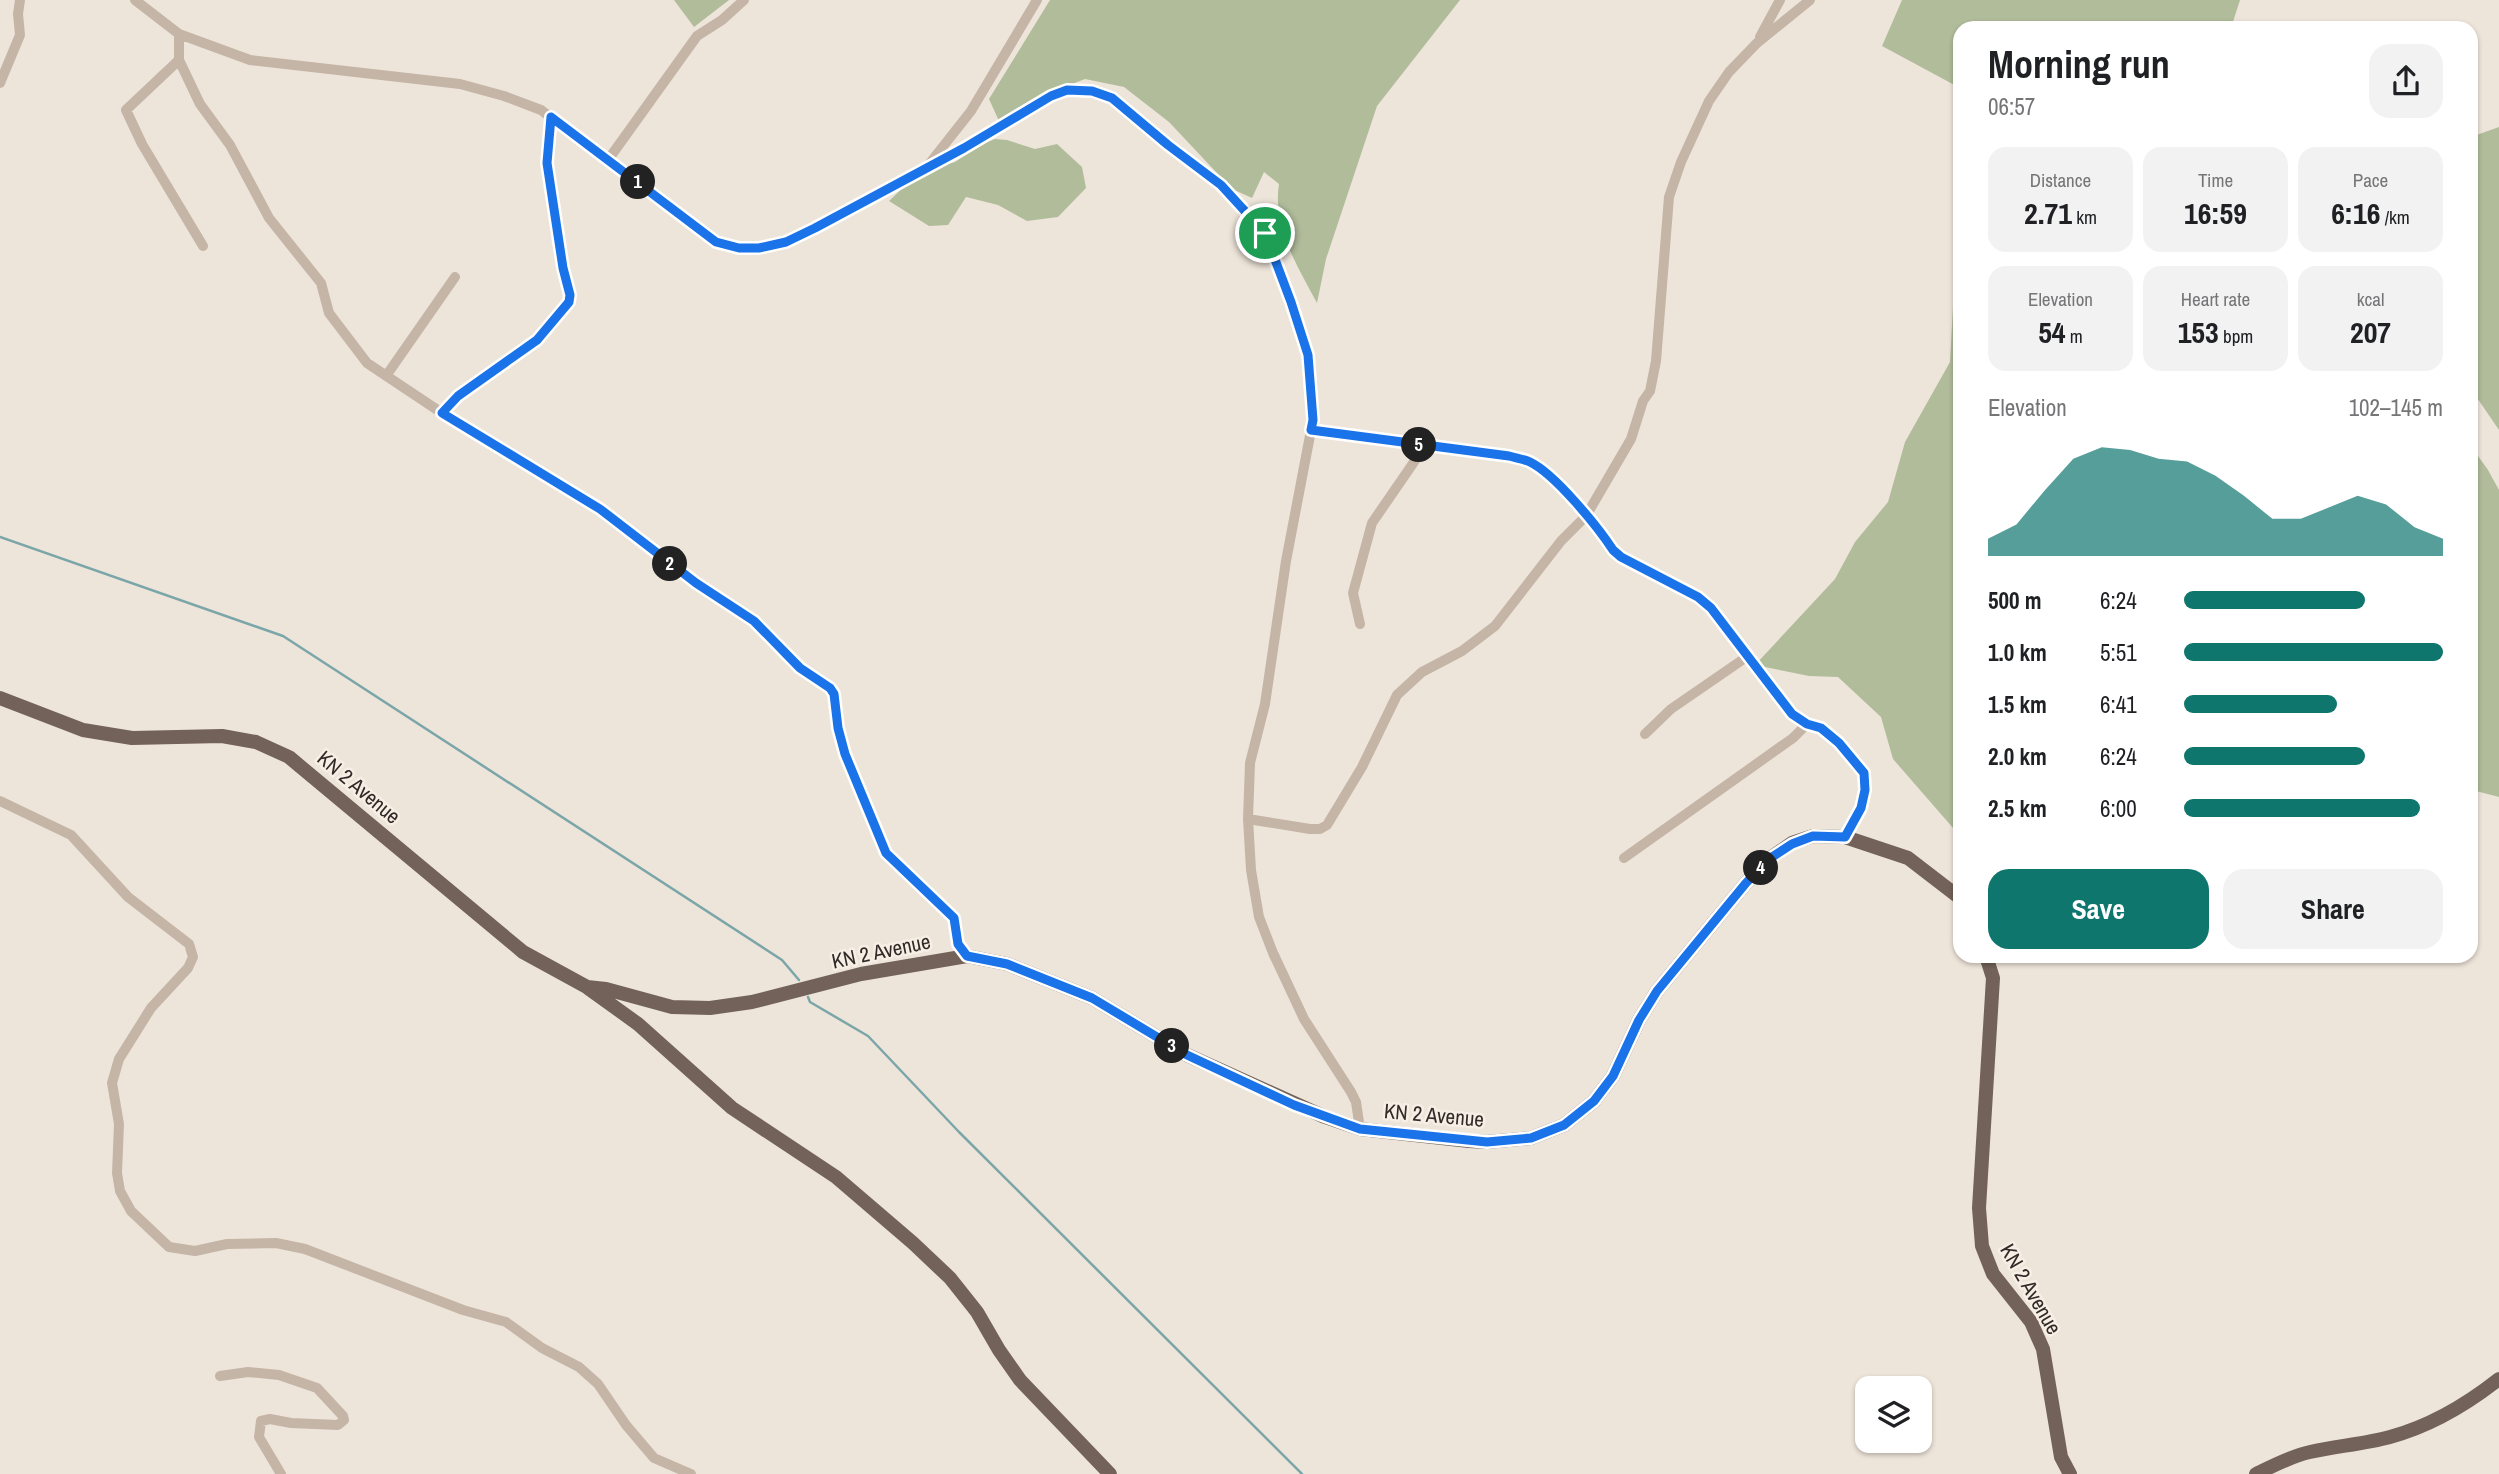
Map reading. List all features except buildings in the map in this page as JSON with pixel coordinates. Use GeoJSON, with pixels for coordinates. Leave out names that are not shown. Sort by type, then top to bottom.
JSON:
{"type":"FeatureCollection","features":[{"type":"Feature","properties":{"kind":"main road","name":"KN 2 Avenue"},"geometry":{"type":"LineString","coordinates":[[0,698],[83,730],[132,738],[222,736],[256,742],[289,757],[523,952],[586,987],[606,989],[672,1007],[710,1008],[752,1002],[861,974],[967,956],[1007,964],[1092,998],[1187,1055],[1294,1105],[1360,1129],[1487,1142],[1531,1138],[1564,1125],[1594,1101],[1613,1076],[1639,1020],[1657,991],[1746,883],[1769,859],[1792,844],[1813,836],[1845,837],[1908,858],[1953,893]]}},
{"type":"Feature","properties":{"kind":"main road","name":"KN 2 Avenue"},"geometry":{"type":"LineString","coordinates":[[1988,963],[1993,978],[1979,1208],[1982,1246],[1993,1274],[2031,1322],[2043,1349],[2061,1457],[2070,1474]]}},
{"type":"Feature","properties":{"kind":"main road"},"geometry":{"type":"LineString","coordinates":[[586,987],[638,1024],[732,1108],[836,1177],[913,1243],[950,1278],[977,1312],[1020,1380],[1110,1474]]}},
{"type":"Feature","properties":{"kind":"main road"},"geometry":{"type":"LineString","coordinates":[[2256,1474],[2310,1452],[2392,1437],[2430,1423],[2470,1402],[2499,1379]]}},
{"type":"Feature","properties":{"kind":"street"},"geometry":{"type":"LineString","coordinates":[[0,83],[20,35],[20,0]]}},
{"type":"Feature","properties":{"kind":"street"},"geometry":{"type":"LineString","coordinates":[[135,0],[179,34],[250,60],[460,84],[541,110],[716,242],[739,248],[759,248],[786,242],[815,228],[1061,91],[1085,90],[1112,98],[1221,185],[1265,233],[1308,355],[1313,420],[1286,561],[1265,704],[1250,763],[1248,819],[1251,870],[1259,917],[1273,953],[1304,1019],[1351,1092],[1360,1129]]}},
{"type":"Feature","properties":{"kind":"street"},"geometry":{"type":"LineString","coordinates":[[608,160],[697,36],[723,20],[744,0]]}},
{"type":"Feature","properties":{"kind":"street"},"geometry":{"type":"LineString","coordinates":[[926,168],[971,111],[1037,0]]}},
{"type":"Feature","properties":{"kind":"street"},"geometry":{"type":"LineString","coordinates":[[1757,43],[1780,0]]}},
{"type":"Feature","properties":{"kind":"street"},"geometry":{"type":"LineString","coordinates":[[1248,819],[1310,829],[1320,829],[1327,825],[1362,767],[1397,695],[1422,672],[1462,651],[1495,626],[1561,541],[1586,516],[1631,439],[1643,401],[1653,381],[1669,197],[1681,162],[1709,101],[1729,72],[1757,43],[1810,0]]}},
{"type":"Feature","properties":{"kind":"street"},"geometry":{"type":"LineString","coordinates":[[179,34],[179,60],[200,104],[230,145],[269,218],[321,283],[329,313],[366,363],[442,413],[600,509],[696,583],[754,621],[800,668],[830,688],[834,694],[838,728],[845,754],[886,853],[954,918],[958,944],[967,956]]}},
{"type":"Feature","properties":{"kind":"street"},"geometry":{"type":"LineString","coordinates":[[179,60],[126,110],[142,144],[203,246]]}},
{"type":"Feature","properties":{"kind":"street"},"geometry":{"type":"LineString","coordinates":[[442,413],[458,396],[537,340],[569,302],[547,163],[551,117]]}},
{"type":"Feature","properties":{"kind":"street"},"geometry":{"type":"LineString","coordinates":[[386,376],[455,277]]}},
{"type":"Feature","properties":{"kind":"street"},"geometry":{"type":"LineString","coordinates":[[1311,430],[1509,456],[1538,467],[1565,492],[1621,557],[1698,597],[1711,608],[1792,714],[1807,724],[1821,728],[1839,743],[1864,773],[1865,790],[1861,808],[1845,837]]}},
{"type":"Feature","properties":{"kind":"street"},"geometry":{"type":"LineString","coordinates":[[1360,624],[1353,593],[1372,523],[1425,446]]}},
{"type":"Feature","properties":{"kind":"street"},"geometry":{"type":"LineString","coordinates":[[1645,734],[1671,709],[1748,656]]}},
{"type":"Feature","properties":{"kind":"street"},"geometry":{"type":"LineString","coordinates":[[1624,858],[1793,738],[1807,724]]}},
{"type":"Feature","properties":{"kind":"street"},"geometry":{"type":"LineString","coordinates":[[0,801],[71,835],[128,897],[189,944],[193,957],[184,974],[151,1008],[119,1059],[111,1083],[119,1124],[117,1173],[120,1191],[131,1211],[169,1247],[195,1251],[227,1244],[276,1243],[305,1249],[463,1310],[506,1322],[542,1348],[579,1367],[598,1384],[626,1425],[654,1458],[691,1474]]}},
{"type":"Feature","properties":{"kind":"street"},"geometry":{"type":"LineString","coordinates":[[220,1376],[248,1372],[279,1375],[317,1388],[343,1416],[344,1420],[338,1425],[291,1423],[270,1419],[261,1421],[259,1437],[281,1474]]}},
{"type":"Feature","properties":{"kind":"green space"},"geometry":{"type":"Polygon","coordinates":[[[674,0],[729,0],[694,27],[674,0]]]}},
{"type":"Feature","properties":{"kind":"green space"},"geometry":{"type":"Polygon","coordinates":[[[1050,0],[1460,0],[1377,106],[1326,259],[1317,303],[1283,231],[1279,216],[1279,184],[1264,172],[1252,198],[1232,189],[1169,122],[1124,87],[1085,79],[1036,98],[999,121],[989,99],[1050,0]]]}},
{"type":"Feature","properties":{"kind":"green space"},"geometry":{"type":"Polygon","coordinates":[[[1902,0],[2240,0],[2233,21],[1953,21],[1953,84],[1882,46],[1902,0]]]}},
{"type":"Feature","properties":{"kind":"green space"},"geometry":{"type":"Polygon","coordinates":[[[2499,127],[2499,430],[2478,399],[2478,134],[2499,127]]]}},
{"type":"Feature","properties":{"kind":"green space"},"geometry":{"type":"Polygon","coordinates":[[[995,139],[1035,149],[1057,144],[1082,167],[1086,188],[1058,217],[1027,221],[998,205],[966,197],[948,225],[929,226],[889,201],[910,181],[940,166],[955,162],[982,144],[995,139]]]}},
{"type":"Feature","properties":{"kind":"green space"},"geometry":{"type":"Polygon","coordinates":[[[1953,307],[1953,828],[1893,759],[1881,717],[1838,677],[1809,676],[1755,665],[1835,579],[1855,542],[1888,502],[1905,442],[1950,362],[1953,307]]]}},
{"type":"Feature","properties":{"kind":"green space"},"geometry":{"type":"Polygon","coordinates":[[[2478,456],[2499,490],[2499,797],[2478,792],[2478,456]]]}},
{"type":"Feature","properties":{"kind":"waterway"},"geometry":{"type":"LineString","coordinates":[[0,537],[283,636],[782,960],[799,980]]}},
{"type":"Feature","properties":{"kind":"waterway"},"geometry":{"type":"LineString","coordinates":[[808,997],[810,1002],[868,1036],[959,1132],[1302,1474]]}},
{"type":"Feature","properties":{"kind":"route"},"geometry":{"type":"LineString","coordinates":[[1061,91],[1092,91],[1112,98],[1221,185],[1265,233],[1308,355],[1313,420],[1311,430],[1509,456],[1538,467],[1565,492],[1621,557],[1698,597],[1711,608],[1792,714],[1807,724],[1821,728],[1839,743],[1864,773],[1865,790],[1861,808],[1845,837],[1813,836],[1792,844],[1769,859],[1657,991],[1639,1020],[1613,1076],[1594,1101],[1564,1125],[1531,1138],[1487,1142],[1410,1135],[1360,1129],[1325,1118],[1187,1055],[1092,998],[1007,964],[967,956],[958,944],[954,918],[886,853],[845,754],[838,728],[834,694],[830,688],[800,668],[754,621],[696,583],[600,509],[442,413],[458,396],[537,340],[569,302],[547,163],[551,117],[716,242],[739,248],[759,248],[786,242],[815,228],[964,148],[1061,91]]}}]}
